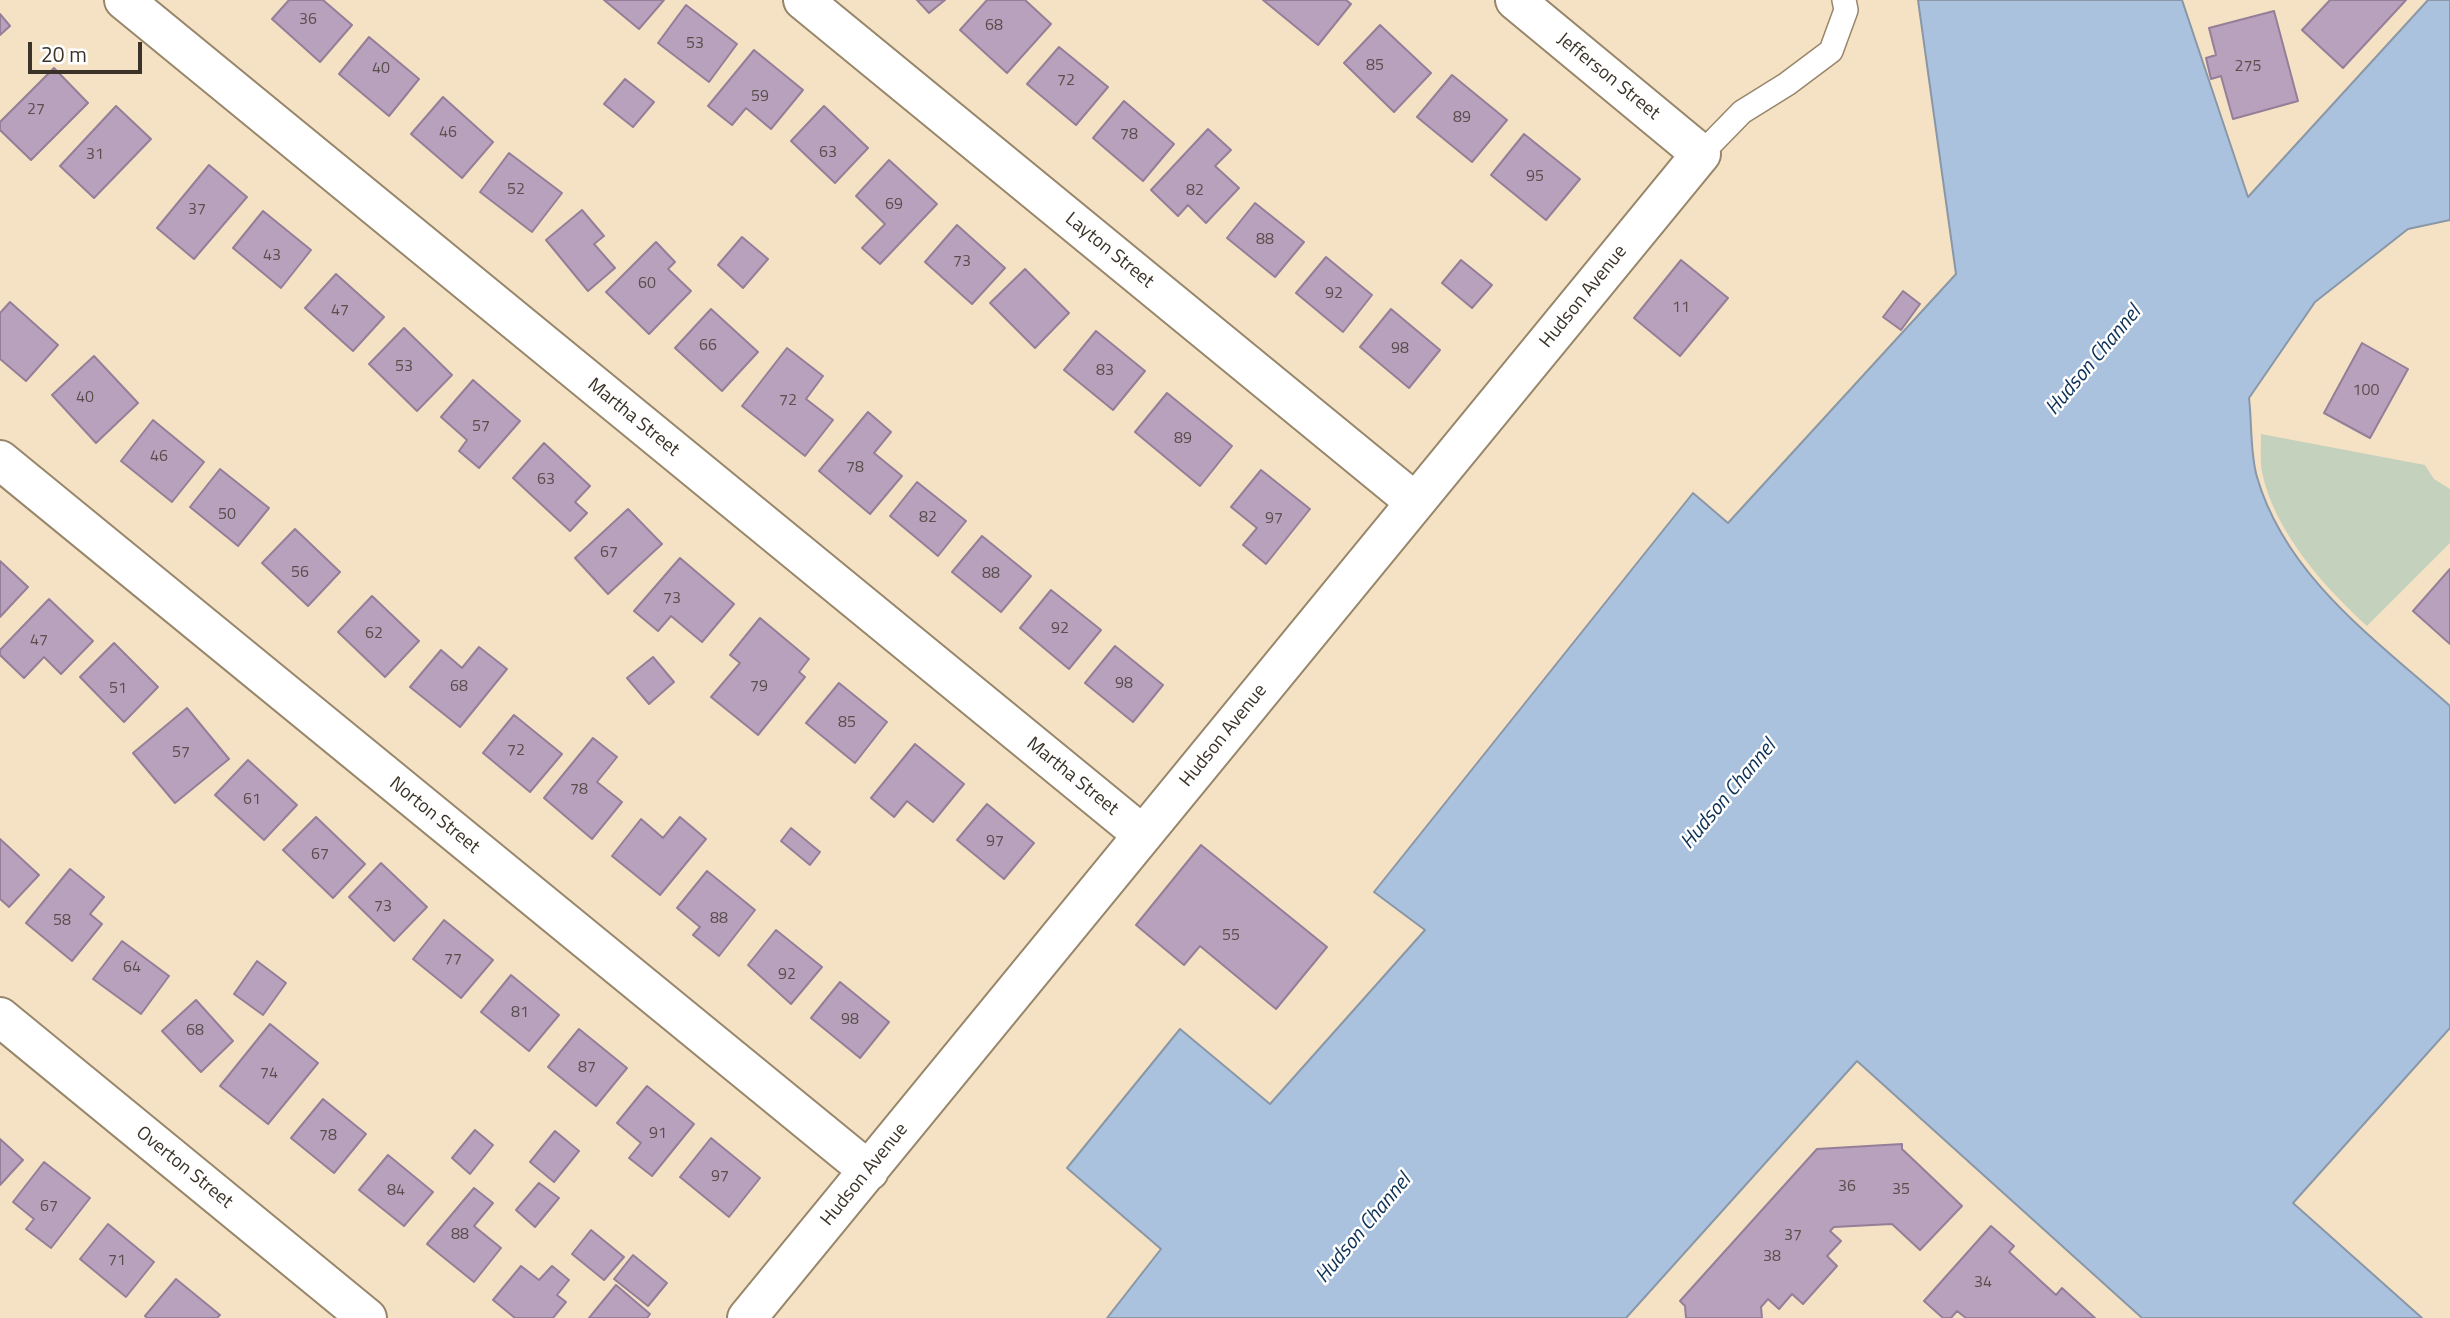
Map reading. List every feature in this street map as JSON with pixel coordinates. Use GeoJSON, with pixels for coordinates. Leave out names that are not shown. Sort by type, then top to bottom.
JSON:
{"type":"FeatureCollection","features":[{"type":"Feature","properties":{"kind":"street","name":"Martha Street"},"geometry":{"type":"LineString","coordinates":[[124,0],[1143,835]]}},
{"type":"Feature","properties":{"kind":"street","name":"Layton Street"},"geometry":{"type":"LineString","coordinates":[[803,0],[1415,502]]}},
{"type":"Feature","properties":{"kind":"street","name":"Jefferson Street"},"geometry":{"type":"LineString","coordinates":[[1515,0],[1702,154]]}},
{"type":"Feature","properties":{"kind":"street","name":"Hudson Avenue"},"geometry":{"type":"LineString","coordinates":[[747,1318],[1702,154]]}},
{"type":"Feature","properties":{"kind":"street","name":"Norton Street"},"geometry":{"type":"LineString","coordinates":[[0,460],[869,1171]]}},
{"type":"Feature","properties":{"kind":"street","name":"Overton Street"},"geometry":{"type":"LineString","coordinates":[[0,1017],[367,1318]]}},
{"type":"Feature","properties":{"kind":"lane"},"geometry":{"type":"LineString","coordinates":[[1702,154],[1742,112],[1787,84],[1831,51],[1846,10],[1844,0]]}},
{"type":"Feature","properties":{"kind":"green space"},"geometry":{"type":"Polygon","coordinates":[[[2261,434],[2425,465],[2434,479],[2450,489],[2450,543],[2367,626],[2318,576],[2277,515],[2262,472],[2261,434]]]}},
{"type":"Feature","properties":{"kind":"water","name":"Hudson Channel"},"geometry":{"type":"Polygon","coordinates":[[[1918,0],[2182,0],[2248,197],[2428,0],[2450,0],[2450,220],[2408,229],[2315,302],[2249,398],[2257,477],[2271,513],[2289,546],[2311,576],[2364,631],[2450,706],[2450,1028],[2293,1203],[2422,1318],[2142,1318],[1857,1061],[1626,1318],[1107,1318],[1161,1249],[1067,1168],[1180,1029],[1270,1104],[1425,930],[1374,892],[1693,493],[1728,523],[1956,274],[1918,0]]]}},
{"type":"Feature","properties":{"kind":"building"},"geometry":{"type":"Polygon","coordinates":[[[289,0],[323,0],[352,25],[320,62],[272,19],[289,0]]]}},
{"type":"Feature","properties":{"kind":"building"},"geometry":{"type":"Polygon","coordinates":[[[604,0],[664,0],[639,29],[604,0]]]}},
{"type":"Feature","properties":{"kind":"building"},"geometry":{"type":"Polygon","coordinates":[[[917,0],[945,0],[929,13],[917,0]]]}},
{"type":"Feature","properties":{"kind":"building"},"geometry":{"type":"Polygon","coordinates":[[[987,0],[1025,0],[1051,24],[1007,73],[960,30],[987,0]]]}},
{"type":"Feature","properties":{"kind":"building"},"geometry":{"type":"Polygon","coordinates":[[[1263,0],[1346,0],[1351,4],[1318,45],[1263,0]]]}},
{"type":"Feature","properties":{"kind":"building"},"geometry":{"type":"Polygon","coordinates":[[[2330,0],[2406,0],[2343,68],[2302,30],[2330,0]]]}},
{"type":"Feature","properties":{"kind":"building"},"geometry":{"type":"Polygon","coordinates":[[[686,5],[737,44],[709,82],[658,43],[686,5]]]}},
{"type":"Feature","properties":{"kind":"building"},"geometry":{"type":"Polygon","coordinates":[[[2274,11],[2298,101],[2233,119],[2221,76],[2211,79],[2206,58],[2216,55],[2209,28],[2274,11]]]}},
{"type":"Feature","properties":{"kind":"building"},"geometry":{"type":"Polygon","coordinates":[[[0,14],[10,26],[0,35],[0,14]]]}},
{"type":"Feature","properties":{"kind":"building"},"geometry":{"type":"Polygon","coordinates":[[[1380,25],[1431,73],[1394,112],[1344,63],[1380,25]]]}},
{"type":"Feature","properties":{"kind":"building"},"geometry":{"type":"Polygon","coordinates":[[[369,37],[419,79],[389,116],[339,74],[369,37]]]}},
{"type":"Feature","properties":{"kind":"building"},"geometry":{"type":"Polygon","coordinates":[[[1059,47],[1108,87],[1076,125],[1027,84],[1059,47]]]}},
{"type":"Feature","properties":{"kind":"building"},"geometry":{"type":"Polygon","coordinates":[[[754,50],[803,90],[771,129],[746,108],[732,125],[708,106],[754,50]]]}},
{"type":"Feature","properties":{"kind":"building"},"geometry":{"type":"Polygon","coordinates":[[[54,68],[88,103],[31,160],[0,130],[0,122],[54,68]]]}},
{"type":"Feature","properties":{"kind":"building"},"geometry":{"type":"Polygon","coordinates":[[[1452,75],[1507,120],[1472,162],[1417,117],[1452,75]]]}},
{"type":"Feature","properties":{"kind":"building"},"geometry":{"type":"Polygon","coordinates":[[[625,79],[654,102],[633,127],[604,104],[625,79]]]}},
{"type":"Feature","properties":{"kind":"building"},"geometry":{"type":"Polygon","coordinates":[[[443,97],[493,142],[462,178],[411,134],[443,97]]]}},
{"type":"Feature","properties":{"kind":"building"},"geometry":{"type":"Polygon","coordinates":[[[1124,101],[1174,144],[1143,181],[1093,138],[1124,101]]]}},
{"type":"Feature","properties":{"kind":"building"},"geometry":{"type":"Polygon","coordinates":[[[116,106],[151,139],[94,198],[60,166],[116,106]]]}},
{"type":"Feature","properties":{"kind":"building"},"geometry":{"type":"Polygon","coordinates":[[[824,106],[868,148],[835,183],[791,141],[824,106]]]}},
{"type":"Feature","properties":{"kind":"building"},"geometry":{"type":"Polygon","coordinates":[[[1208,129],[1231,150],[1215,166],[1239,188],[1206,223],[1188,205],[1178,216],[1151,190],[1208,129]]]}},
{"type":"Feature","properties":{"kind":"building"},"geometry":{"type":"Polygon","coordinates":[[[1524,134],[1580,179],[1546,220],[1491,175],[1524,134]]]}},
{"type":"Feature","properties":{"kind":"building"},"geometry":{"type":"Polygon","coordinates":[[[509,153],[562,193],[532,232],[480,192],[509,153]]]}},
{"type":"Feature","properties":{"kind":"building"},"geometry":{"type":"Polygon","coordinates":[[[889,160],[937,204],[880,264],[862,248],[885,224],[856,196],[889,160]]]}},
{"type":"Feature","properties":{"kind":"building"},"geometry":{"type":"Polygon","coordinates":[[[209,165],[247,197],[194,259],[157,228],[209,165]]]}},
{"type":"Feature","properties":{"kind":"building"},"geometry":{"type":"Polygon","coordinates":[[[1255,203],[1304,242],[1275,277],[1227,238],[1255,203]]]}},
{"type":"Feature","properties":{"kind":"building"},"geometry":{"type":"Polygon","coordinates":[[[582,210],[604,236],[594,244],[615,268],[588,291],[546,240],[582,210]]]}},
{"type":"Feature","properties":{"kind":"building"},"geometry":{"type":"Polygon","coordinates":[[[263,211],[311,250],[281,288],[233,248],[263,211]]]}},
{"type":"Feature","properties":{"kind":"building"},"geometry":{"type":"Polygon","coordinates":[[[957,225],[1005,268],[972,304],[925,262],[957,225]]]}},
{"type":"Feature","properties":{"kind":"building"},"geometry":{"type":"Polygon","coordinates":[[[742,237],[768,259],[743,288],[718,265],[742,237]]]}},
{"type":"Feature","properties":{"kind":"building"},"geometry":{"type":"Polygon","coordinates":[[[656,242],[675,262],[668,269],[691,291],[649,334],[606,292],[656,242]]]}},
{"type":"Feature","properties":{"kind":"building"},"geometry":{"type":"Polygon","coordinates":[[[1326,257],[1372,295],[1343,332],[1296,293],[1326,257]]]}},
{"type":"Feature","properties":{"kind":"building"},"geometry":{"type":"Polygon","coordinates":[[[1461,260],[1492,285],[1472,308],[1442,283],[1461,260]]]}},
{"type":"Feature","properties":{"kind":"building"},"geometry":{"type":"Polygon","coordinates":[[[1681,260],[1728,298],[1680,356],[1634,318],[1681,260]]]}},
{"type":"Feature","properties":{"kind":"building"},"geometry":{"type":"Polygon","coordinates":[[[1025,269],[1069,313],[1035,348],[990,303],[1025,269]]]}},
{"type":"Feature","properties":{"kind":"building"},"geometry":{"type":"Polygon","coordinates":[[[336,274],[384,317],[353,351],[305,308],[336,274]]]}},
{"type":"Feature","properties":{"kind":"building"},"geometry":{"type":"Polygon","coordinates":[[[1903,291],[1920,304],[1901,330],[1883,317],[1903,291]]]}},
{"type":"Feature","properties":{"kind":"building"},"geometry":{"type":"Polygon","coordinates":[[[10,302],[58,345],[26,381],[0,359],[0,313],[10,302]]]}},
{"type":"Feature","properties":{"kind":"building"},"geometry":{"type":"Polygon","coordinates":[[[711,309],[758,352],[722,391],[675,348],[711,309]]]}},
{"type":"Feature","properties":{"kind":"building"},"geometry":{"type":"Polygon","coordinates":[[[1391,309],[1440,350],[1409,388],[1360,347],[1391,309]]]}},
{"type":"Feature","properties":{"kind":"building"},"geometry":{"type":"Polygon","coordinates":[[[404,328],[452,375],[417,411],[369,364],[404,328]]]}},
{"type":"Feature","properties":{"kind":"building"},"geometry":{"type":"Polygon","coordinates":[[[1096,331],[1145,371],[1113,410],[1064,370],[1096,331]]]}},
{"type":"Feature","properties":{"kind":"building"},"geometry":{"type":"Polygon","coordinates":[[[2362,343],[2408,369],[2370,438],[2324,413],[2362,343]]]}},
{"type":"Feature","properties":{"kind":"building"},"geometry":{"type":"Polygon","coordinates":[[[787,348],[823,376],[806,399],[833,420],[805,456],[742,406],[787,348]]]}},
{"type":"Feature","properties":{"kind":"building"},"geometry":{"type":"Polygon","coordinates":[[[94,356],[138,403],[96,443],[52,395],[94,356]]]}},
{"type":"Feature","properties":{"kind":"building"},"geometry":{"type":"Polygon","coordinates":[[[473,380],[520,421],[479,468],[459,451],[467,440],[441,417],[473,380]]]}},
{"type":"Feature","properties":{"kind":"building"},"geometry":{"type":"Polygon","coordinates":[[[1167,393],[1232,446],[1200,486],[1135,432],[1167,393]]]}},
{"type":"Feature","properties":{"kind":"building"},"geometry":{"type":"Polygon","coordinates":[[[868,412],[891,432],[874,453],[902,476],[870,514],[819,471],[868,412]]]}},
{"type":"Feature","properties":{"kind":"building"},"geometry":{"type":"Polygon","coordinates":[[[153,420],[204,462],[172,502],[121,461],[153,420]]]}},
{"type":"Feature","properties":{"kind":"building"},"geometry":{"type":"Polygon","coordinates":[[[544,443],[590,486],[575,502],[587,513],[570,531],[513,478],[544,443]]]}},
{"type":"Feature","properties":{"kind":"building"},"geometry":{"type":"Polygon","coordinates":[[[220,469],[269,508],[238,546],[190,507],[220,469]]]}},
{"type":"Feature","properties":{"kind":"building"},"geometry":{"type":"Polygon","coordinates":[[[1261,470],[1310,509],[1266,564],[1243,545],[1257,528],[1231,507],[1261,470]]]}},
{"type":"Feature","properties":{"kind":"building"},"geometry":{"type":"Polygon","coordinates":[[[917,482],[966,521],[938,556],[890,516],[917,482]]]}},
{"type":"Feature","properties":{"kind":"building"},"geometry":{"type":"Polygon","coordinates":[[[628,509],[662,544],[608,594],[575,558],[628,509]]]}},
{"type":"Feature","properties":{"kind":"building"},"geometry":{"type":"Polygon","coordinates":[[[295,529],[340,572],[308,606],[262,563],[295,529]]]}},
{"type":"Feature","properties":{"kind":"building"},"geometry":{"type":"Polygon","coordinates":[[[982,536],[1031,576],[1001,612],[952,572],[982,536]]]}},
{"type":"Feature","properties":{"kind":"building"},"geometry":{"type":"Polygon","coordinates":[[[680,558],[734,604],[702,642],[671,616],[658,631],[634,611],[680,558]]]}},
{"type":"Feature","properties":{"kind":"building"},"geometry":{"type":"Polygon","coordinates":[[[0,561],[28,587],[0,617],[0,561]]]}},
{"type":"Feature","properties":{"kind":"building"},"geometry":{"type":"Polygon","coordinates":[[[2450,569],[2450,644],[2413,611],[2450,569]]]}},
{"type":"Feature","properties":{"kind":"building"},"geometry":{"type":"Polygon","coordinates":[[[1051,590],[1101,630],[1069,669],[1020,628],[1051,590]]]}},
{"type":"Feature","properties":{"kind":"building"},"geometry":{"type":"Polygon","coordinates":[[[372,596],[419,641],[385,677],[338,632],[372,596]]]}},
{"type":"Feature","properties":{"kind":"building"},"geometry":{"type":"Polygon","coordinates":[[[49,599],[93,641],[61,674],[44,657],[24,678],[0,655],[0,650],[49,599]]]}},
{"type":"Feature","properties":{"kind":"building"},"geometry":{"type":"Polygon","coordinates":[[[760,618],[809,659],[799,672],[805,677],[758,735],[711,697],[740,663],[730,655],[760,618]]]}},
{"type":"Feature","properties":{"kind":"building"},"geometry":{"type":"Polygon","coordinates":[[[114,643],[158,687],[124,722],[80,677],[114,643]]]}},
{"type":"Feature","properties":{"kind":"building"},"geometry":{"type":"Polygon","coordinates":[[[1115,646],[1163,685],[1133,722],[1085,683],[1115,646]]]}},
{"type":"Feature","properties":{"kind":"building"},"geometry":{"type":"Polygon","coordinates":[[[479,647],[507,669],[460,727],[410,687],[441,650],[462,668],[479,647]]]}},
{"type":"Feature","properties":{"kind":"building"},"geometry":{"type":"Polygon","coordinates":[[[653,657],[674,682],[649,704],[627,678],[653,657]]]}},
{"type":"Feature","properties":{"kind":"building"},"geometry":{"type":"Polygon","coordinates":[[[839,683],[887,722],[855,763],[806,723],[839,683]]]}},
{"type":"Feature","properties":{"kind":"building"},"geometry":{"type":"Polygon","coordinates":[[[187,708],[229,759],[175,803],[133,753],[187,708]]]}},
{"type":"Feature","properties":{"kind":"building"},"geometry":{"type":"Polygon","coordinates":[[[514,715],[562,754],[530,792],[483,753],[514,715]]]}},
{"type":"Feature","properties":{"kind":"building"},"geometry":{"type":"Polygon","coordinates":[[[593,738],[617,757],[597,782],[622,802],[592,839],[544,798],[593,738]]]}},
{"type":"Feature","properties":{"kind":"building"},"geometry":{"type":"Polygon","coordinates":[[[915,744],[964,784],[933,822],[907,801],[894,817],[871,798],[915,744]]]}},
{"type":"Feature","properties":{"kind":"building"},"geometry":{"type":"Polygon","coordinates":[[[248,760],[297,805],[264,840],[215,795],[248,760]]]}},
{"type":"Feature","properties":{"kind":"building"},"geometry":{"type":"Polygon","coordinates":[[[987,804],[1034,843],[1004,879],[957,840],[987,804]]]}},
{"type":"Feature","properties":{"kind":"building"},"geometry":{"type":"Polygon","coordinates":[[[316,817],[365,864],[333,898],[283,850],[316,817]]]}},
{"type":"Feature","properties":{"kind":"building"},"geometry":{"type":"Polygon","coordinates":[[[680,817],[706,839],[660,895],[612,856],[641,819],[663,838],[680,817]]]}},
{"type":"Feature","properties":{"kind":"building"},"geometry":{"type":"Polygon","coordinates":[[[791,828],[820,852],[810,865],[781,841],[791,828]]]}},
{"type":"Feature","properties":{"kind":"building"},"geometry":{"type":"Polygon","coordinates":[[[0,839],[39,875],[9,907],[0,899],[0,839]]]}},
{"type":"Feature","properties":{"kind":"building"},"geometry":{"type":"Polygon","coordinates":[[[1201,845],[1327,947],[1276,1009],[1200,946],[1184,965],[1136,925],[1201,845]]]}},
{"type":"Feature","properties":{"kind":"building"},"geometry":{"type":"Polygon","coordinates":[[[381,863],[427,907],[394,941],[349,897],[381,863]]]}},
{"type":"Feature","properties":{"kind":"building"},"geometry":{"type":"Polygon","coordinates":[[[70,869],[104,897],[90,914],[102,924],[72,961],[26,923],[70,869]]]}},
{"type":"Feature","properties":{"kind":"building"},"geometry":{"type":"Polygon","coordinates":[[[707,871],[755,910],[719,956],[693,935],[700,927],[677,908],[707,871]]]}},
{"type":"Feature","properties":{"kind":"building"},"geometry":{"type":"Polygon","coordinates":[[[444,920],[493,960],[461,998],[413,959],[444,920]]]}},
{"type":"Feature","properties":{"kind":"building"},"geometry":{"type":"Polygon","coordinates":[[[776,930],[822,967],[791,1004],[748,965],[776,930]]]}},
{"type":"Feature","properties":{"kind":"building"},"geometry":{"type":"Polygon","coordinates":[[[122,941],[169,976],[141,1014],[93,979],[122,941]]]}},
{"type":"Feature","properties":{"kind":"building"},"geometry":{"type":"Polygon","coordinates":[[[257,961],[286,983],[263,1015],[234,994],[257,961]]]}},
{"type":"Feature","properties":{"kind":"building"},"geometry":{"type":"Polygon","coordinates":[[[511,975],[559,1015],[529,1051],[481,1012],[511,975]]]}},
{"type":"Feature","properties":{"kind":"building"},"geometry":{"type":"Polygon","coordinates":[[[840,982],[889,1022],[860,1058],[811,1018],[840,982]]]}},
{"type":"Feature","properties":{"kind":"building"},"geometry":{"type":"Polygon","coordinates":[[[196,1000],[233,1041],[201,1072],[162,1031],[196,1000]]]}},
{"type":"Feature","properties":{"kind":"building"},"geometry":{"type":"Polygon","coordinates":[[[270,1024],[318,1063],[268,1124],[220,1086],[270,1024]]]}},
{"type":"Feature","properties":{"kind":"building"},"geometry":{"type":"Polygon","coordinates":[[[579,1029],[627,1068],[596,1106],[548,1067],[579,1029]]]}},
{"type":"Feature","properties":{"kind":"building"},"geometry":{"type":"Polygon","coordinates":[[[647,1086],[694,1124],[652,1176],[629,1158],[641,1143],[617,1123],[647,1086]]]}},
{"type":"Feature","properties":{"kind":"building"},"geometry":{"type":"Polygon","coordinates":[[[323,1099],[366,1134],[334,1173],[291,1138],[323,1099]]]}},
{"type":"Feature","properties":{"kind":"building"},"geometry":{"type":"Polygon","coordinates":[[[475,1130],[493,1145],[470,1174],[452,1158],[475,1130]]]}},
{"type":"Feature","properties":{"kind":"building"},"geometry":{"type":"Polygon","coordinates":[[[555,1131],[579,1151],[554,1182],[530,1162],[555,1131]]]}},
{"type":"Feature","properties":{"kind":"building"},"geometry":{"type":"Polygon","coordinates":[[[711,1138],[760,1178],[729,1217],[680,1177],[711,1138]]]}},
{"type":"Feature","properties":{"kind":"building"},"geometry":{"type":"Polygon","coordinates":[[[0,1139],[23,1160],[0,1185],[0,1139]]]}},
{"type":"Feature","properties":{"kind":"building"},"geometry":{"type":"Polygon","coordinates":[[[1902,1144],[1902,1149],[1962,1206],[1920,1250],[1892,1224],[1834,1227],[1830,1231],[1841,1241],[1827,1256],[1837,1266],[1803,1304],[1792,1294],[1779,1309],[1768,1299],[1761,1307],[1762,1318],[1686,1318],[1685,1306],[1680,1301],[1817,1149],[1902,1144]]]}},
{"type":"Feature","properties":{"kind":"building"},"geometry":{"type":"Polygon","coordinates":[[[388,1155],[433,1192],[404,1226],[359,1190],[388,1155]]]}},
{"type":"Feature","properties":{"kind":"building"},"geometry":{"type":"Polygon","coordinates":[[[44,1162],[90,1198],[51,1248],[26,1229],[34,1219],[13,1202],[44,1162]]]}},
{"type":"Feature","properties":{"kind":"building"},"geometry":{"type":"Polygon","coordinates":[[[539,1183],[559,1198],[535,1227],[516,1210],[539,1183]]]}},
{"type":"Feature","properties":{"kind":"building"},"geometry":{"type":"Polygon","coordinates":[[[474,1188],[493,1203],[474,1226],[501,1248],[474,1282],[427,1244],[474,1188]]]}},
{"type":"Feature","properties":{"kind":"building"},"geometry":{"type":"Polygon","coordinates":[[[108,1224],[154,1262],[126,1297],[80,1259],[108,1224]]]}},
{"type":"Feature","properties":{"kind":"building"},"geometry":{"type":"Polygon","coordinates":[[[1991,1226],[2014,1246],[2009,1252],[2056,1295],[2062,1288],[2095,1318],[1966,1318],[1957,1311],[1951,1318],[1943,1318],[1924,1301],[1991,1226]]]}},
{"type":"Feature","properties":{"kind":"building"},"geometry":{"type":"Polygon","coordinates":[[[591,1230],[624,1257],[604,1280],[572,1254],[591,1230]]]}},
{"type":"Feature","properties":{"kind":"building"},"geometry":{"type":"Polygon","coordinates":[[[633,1255],[667,1283],[648,1306],[614,1279],[633,1255]]]}},
{"type":"Feature","properties":{"kind":"building"},"geometry":{"type":"Polygon","coordinates":[[[521,1266],[539,1280],[552,1266],[569,1280],[557,1295],[566,1302],[553,1318],[515,1318],[493,1300],[521,1266]]]}},
{"type":"Feature","properties":{"kind":"building"},"geometry":{"type":"Polygon","coordinates":[[[176,1279],[220,1315],[217,1318],[147,1318],[145,1316],[176,1279]]]}},
{"type":"Feature","properties":{"kind":"building"},"geometry":{"type":"Polygon","coordinates":[[[616,1285],[650,1314],[647,1318],[589,1318],[616,1285]]]}}]}
